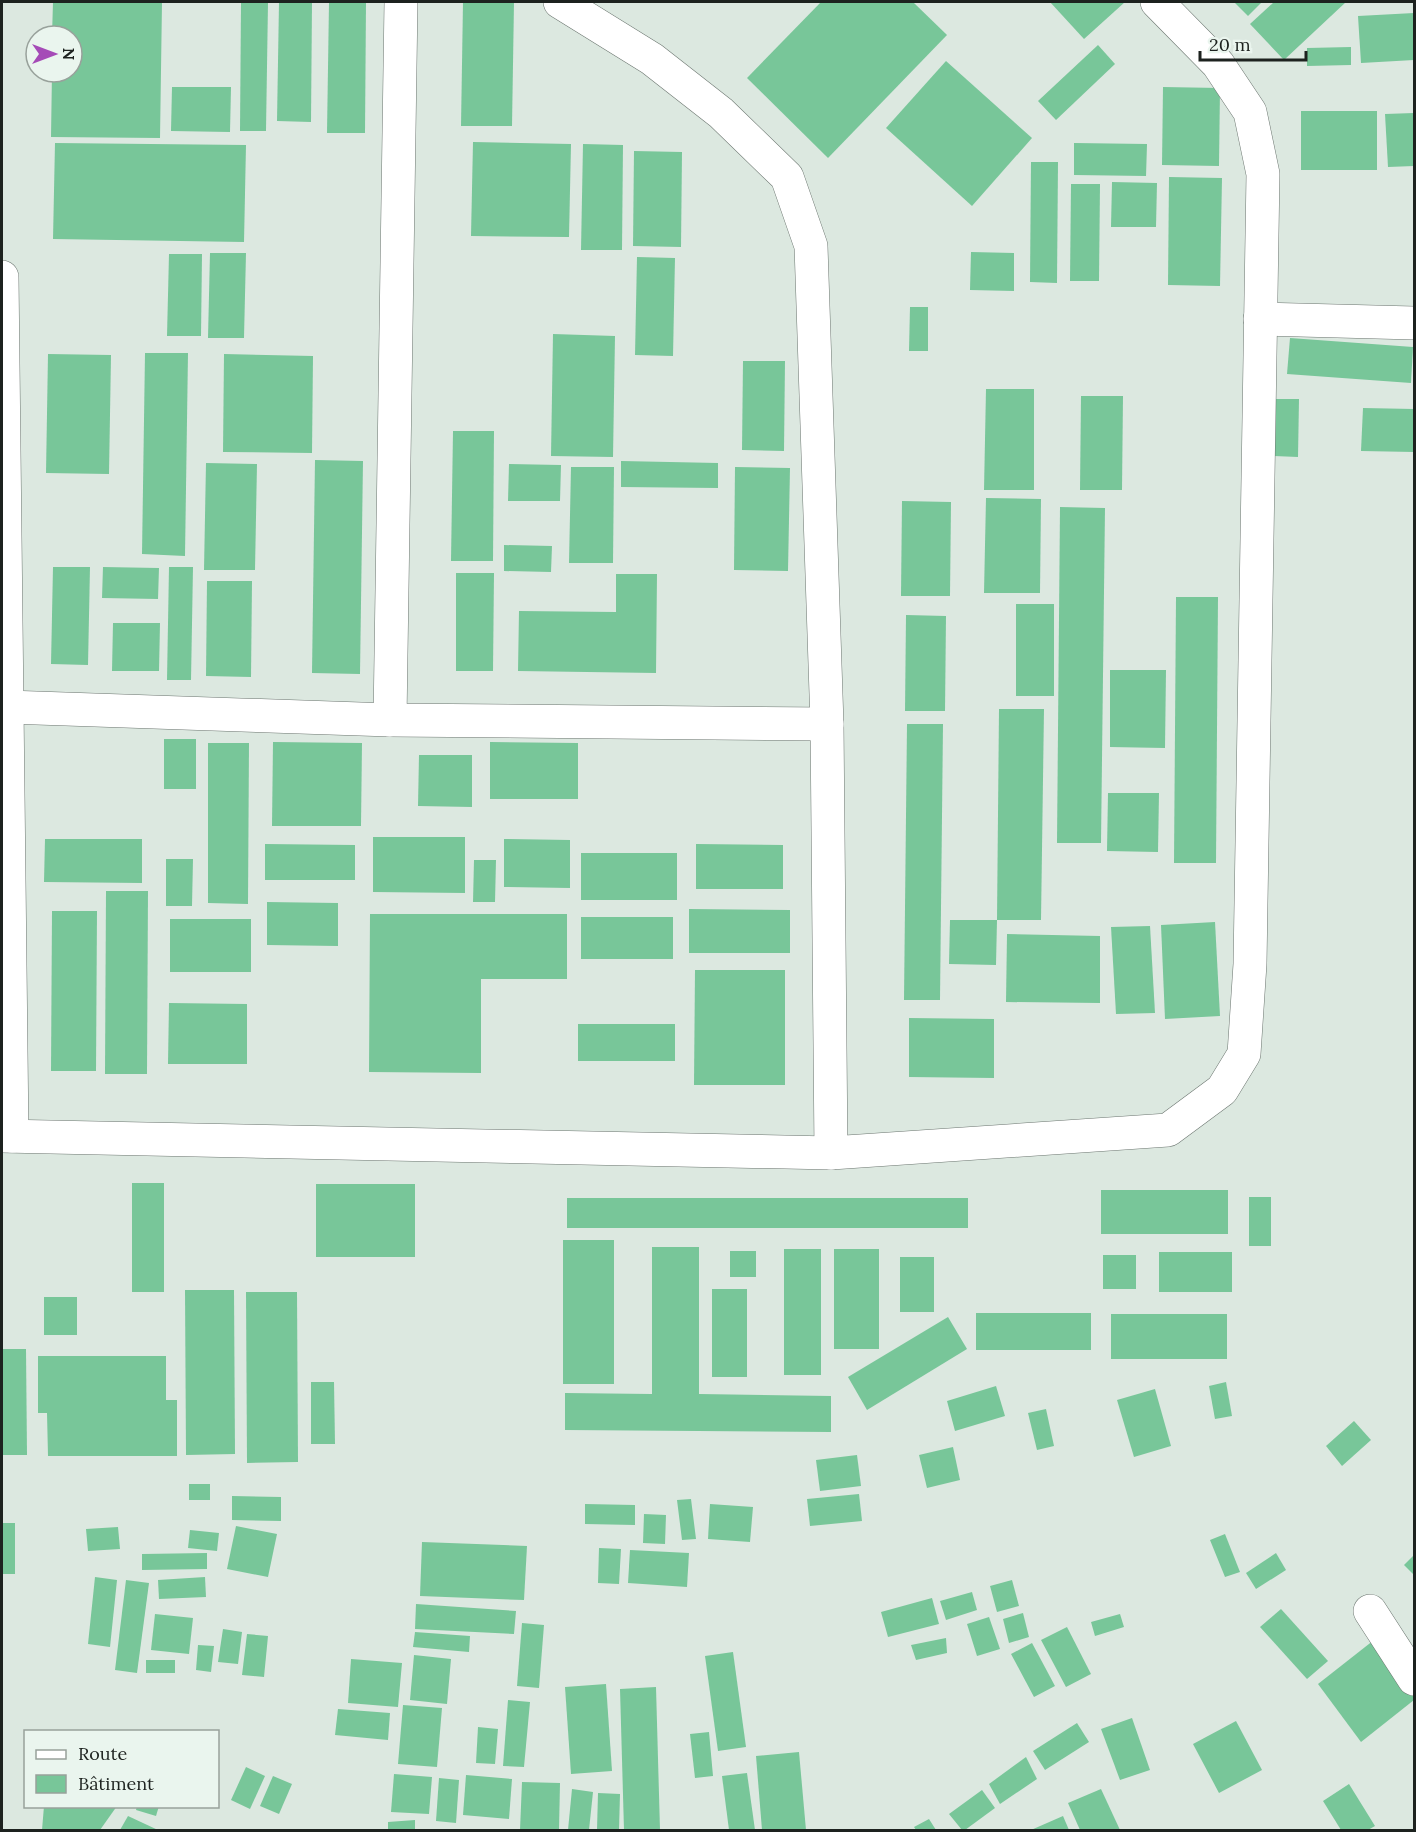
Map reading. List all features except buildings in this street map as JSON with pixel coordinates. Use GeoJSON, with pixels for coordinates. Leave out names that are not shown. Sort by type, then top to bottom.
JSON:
{"type":"FeatureCollection","features":[{"type":"Feature","properties":{"kind":"street"},"geometry":{"type":"LineString","coordinates":[[390,720],[401,2]]}},
{"type":"Feature","properties":{"kind":"street"},"geometry":{"type":"LineString","coordinates":[[560,2],[652,59],[721,113],[787,177],[811,246],[827,724],[831,1153]]}},
{"type":"Feature","properties":{"kind":"street"},"geometry":{"type":"LineString","coordinates":[[2,276],[7,707],[7,1136],[831,1153],[1168,1130],[1222,1090],[1244,1054],[1250,964],[1263,174],[1250,112],[1218,64],[1157,2]]}},
{"type":"Feature","properties":{"kind":"street"},"geometry":{"type":"LineString","coordinates":[[1260,319],[1414,323]]}},
{"type":"Feature","properties":{"kind":"street"},"geometry":{"type":"LineString","coordinates":[[7,707],[390,720],[827,724]]}},
{"type":"Feature","properties":{"kind":"street"},"geometry":{"type":"LineString","coordinates":[[1370,1611],[1414,1679]]}}]}
